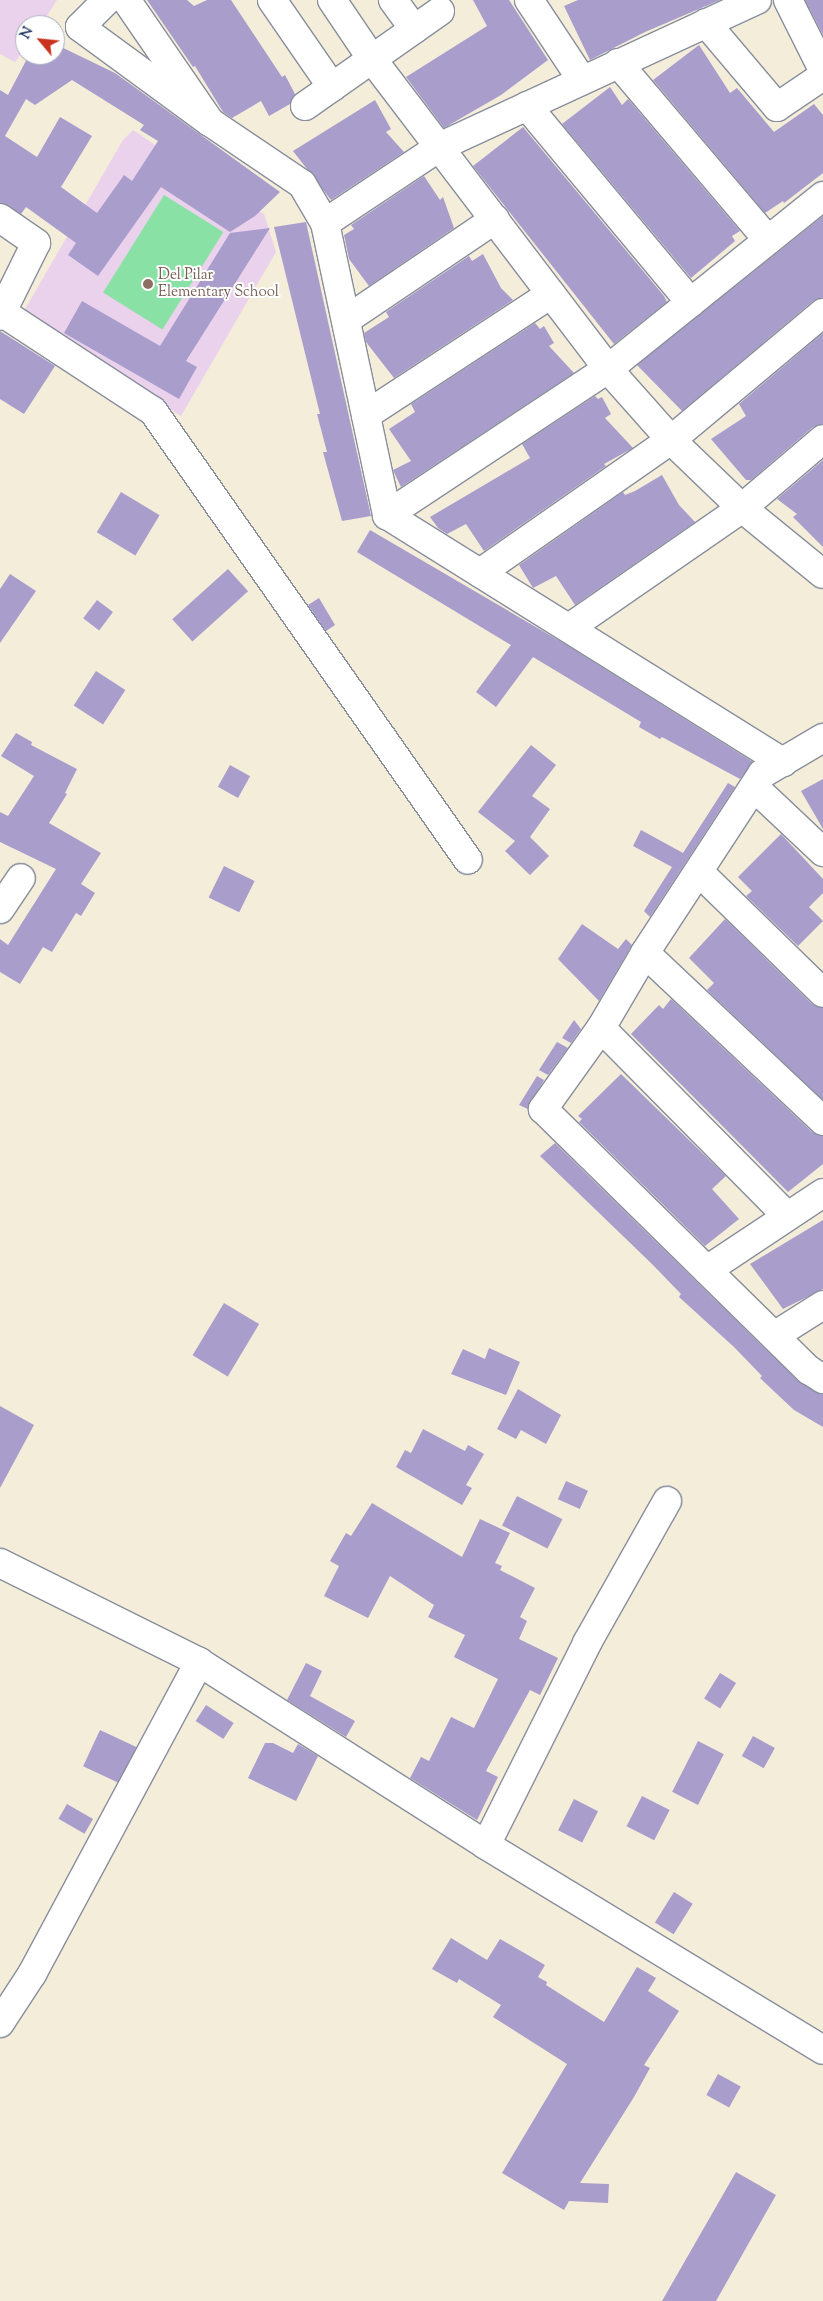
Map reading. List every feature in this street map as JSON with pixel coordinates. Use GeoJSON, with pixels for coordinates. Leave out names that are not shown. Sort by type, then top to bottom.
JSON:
{"type":"FeatureCollection","features":[{"type":"Feature","properties":{"kind":"street"},"geometry":{"type":"LineString","coordinates":[[107,0],[80,27],[210,122],[302,184],[325,223],[387,515],[783,762]]}},
{"type":"Feature","properties":{"kind":"street"},"geometry":{"type":"LineString","coordinates":[[126,0],[210,122]]}},
{"type":"Feature","properties":{"kind":"street"},"geometry":{"type":"LineString","coordinates":[[272,0],[332,87]]}},
{"type":"Feature","properties":{"kind":"street"},"geometry":{"type":"LineString","coordinates":[[332,0],[372,59],[608,369],[671,440],[742,508],[821,568]]}},
{"type":"Feature","properties":{"kind":"street"},"geometry":{"type":"LineString","coordinates":[[393,0],[414,29]]}},
{"type":"Feature","properties":{"kind":"street"},"geometry":{"type":"LineString","coordinates":[[530,0],[582,80]]}},
{"type":"Feature","properties":{"kind":"street"},"geometry":{"type":"LineString","coordinates":[[325,223],[440,146],[757,0]]}},
{"type":"Feature","properties":{"kind":"street"},"geometry":{"type":"LineString","coordinates":[[788,0],[823,70]]}},
{"type":"Feature","properties":{"kind":"street"},"geometry":{"type":"LineString","coordinates":[[305,106],[440,11]]}},
{"type":"Feature","properties":{"kind":"street"},"geometry":{"type":"LineString","coordinates":[[706,23],[777,107],[823,76]]}},
{"type":"Feature","properties":{"kind":"street"},"geometry":{"type":"LineString","coordinates":[[618,63],[768,240]]}},
{"type":"Feature","properties":{"kind":"street"},"geometry":{"type":"LineString","coordinates":[[527,106],[691,303]]}},
{"type":"Feature","properties":{"kind":"street"},"geometry":{"type":"LineString","coordinates":[[387,515],[608,369],[823,196]]}},
{"type":"Feature","properties":{"kind":"street"},"geometry":{"type":"LineString","coordinates":[[0,218],[36,243],[1,314],[152,411],[468,860]]}},
{"type":"Feature","properties":{"kind":"street"},"geometry":{"type":"LineString","coordinates":[[346,320],[495,219]]}},
{"type":"Feature","properties":{"kind":"street"},"geometry":{"type":"LineString","coordinates":[[366,414],[552,294]]}},
{"type":"Feature","properties":{"kind":"street"},"geometry":{"type":"LineString","coordinates":[[480,573],[671,440],[823,313]]}},
{"type":"Feature","properties":{"kind":"street"},"geometry":{"type":"LineString","coordinates":[[569,628],[742,508],[823,439]]}},
{"type":"Feature","properties":{"kind":"street"},"geometry":{"type":"LineString","coordinates":[[823,738],[762,774],[645,953],[601,1028],[543,1109],[809,1370],[823,1379]]}},
{"type":"Feature","properties":{"kind":"street"},"geometry":{"type":"LineString","coordinates":[[754,788],[823,852]]}},
{"type":"Feature","properties":{"kind":"street"},"geometry":{"type":"LineString","coordinates":[[699,872],[819,982]]}},
{"type":"Feature","properties":{"kind":"street"},"geometry":{"type":"LineString","coordinates":[[0,909],[21,878]]}},
{"type":"Feature","properties":{"kind":"street"},"geometry":{"type":"LineString","coordinates":[[645,953],[823,1120]]}},
{"type":"Feature","properties":{"kind":"street"},"geometry":{"type":"LineString","coordinates":[[601,1028],[787,1216]]}},
{"type":"Feature","properties":{"kind":"street"},"geometry":{"type":"LineString","coordinates":[[707,1270],[823,1194]]}},
{"type":"Feature","properties":{"kind":"street"},"geometry":{"type":"LineString","coordinates":[[774,1336],[823,1305]]}},
{"type":"Feature","properties":{"kind":"street"},"geometry":{"type":"LineString","coordinates":[[486,1844],[587,1643],[667,1501]]}},
{"type":"Feature","properties":{"kind":"street"},"geometry":{"type":"LineString","coordinates":[[0,1563],[199,1662],[486,1844],[823,2050]]}},
{"type":"Feature","properties":{"kind":"street"},"geometry":{"type":"LineString","coordinates":[[0,2023],[32,1974],[199,1662]]}},
{"type":"Feature","properties":{"kind":"shaded area"},"geometry":{"type":"Polygon","coordinates":[[[0,0],[57,0],[47,15],[15,15],[15,62],[0,54],[0,0]]]}},
{"type":"Feature","properties":{"kind":"shaded area","name":"Del Pilar Elementary School"},"geometry":{"type":"Polygon","coordinates":[[[133,130],[219,188],[264,214],[276,252],[181,416],[21,316],[123,140],[133,130]]]}},
{"type":"Feature","properties":{"kind":"green space"},"geometry":{"type":"Polygon","coordinates":[[[164,195],[223,232],[162,330],[103,293],[164,195]]]}},
{"type":"Feature","properties":{"kind":"building"},"geometry":{"type":"Polygon","coordinates":[[[147,0],[187,0],[194,6],[207,0],[231,0],[282,77],[285,75],[295,94],[290,104],[269,116],[261,101],[232,118],[223,112],[195,66],[193,67],[147,0]]]}},
{"type":"Feature","properties":{"kind":"building"},"geometry":{"type":"Polygon","coordinates":[[[473,0],[509,0],[548,60],[501,95],[444,128],[406,77],[487,26],[473,0]]]}},
{"type":"Feature","properties":{"kind":"building"},"geometry":{"type":"Polygon","coordinates":[[[578,0],[720,0],[645,32],[590,60],[564,6],[578,0]]]}},
{"type":"Feature","properties":{"kind":"building"},"geometry":{"type":"Polygon","coordinates":[[[805,0],[823,0],[823,35],[805,0]]]}},
{"type":"Feature","properties":{"kind":"building"},"geometry":{"type":"Polygon","coordinates":[[[699,45],[730,93],[737,88],[774,132],[814,104],[823,115],[823,173],[784,203],[783,201],[765,213],[653,80],[699,45]]]}},
{"type":"Feature","properties":{"kind":"building"},"geometry":{"type":"Polygon","coordinates":[[[65,49],[115,73],[280,192],[255,216],[230,232],[161,187],[98,276],[68,255],[76,243],[26,207],[21,214],[0,203],[0,90],[8,95],[24,65],[65,65],[65,49]],[[72,80],[35,105],[26,99],[5,136],[37,157],[60,117],[92,136],[61,187],[97,213],[124,175],[132,181],[158,141],[140,130],[144,125],[72,80]]]}},
{"type":"Feature","properties":{"kind":"building"},"geometry":{"type":"Polygon","coordinates":[[[610,87],[622,105],[628,99],[740,231],[732,236],[735,241],[691,278],[562,124],[610,87]]]}},
{"type":"Feature","properties":{"kind":"building"},"geometry":{"type":"Polygon","coordinates":[[[375,100],[391,129],[386,132],[404,152],[331,200],[293,151],[375,100]]]}},
{"type":"Feature","properties":{"kind":"building"},"geometry":{"type":"Polygon","coordinates":[[[523,127],[667,302],[614,344],[473,166],[523,127]]]}},
{"type":"Feature","properties":{"kind":"building"},"geometry":{"type":"Polygon","coordinates":[[[424,176],[440,200],[443,197],[454,228],[369,286],[349,259],[344,235],[354,229],[351,225],[424,176]]]}},
{"type":"Feature","properties":{"kind":"building"},"geometry":{"type":"Polygon","coordinates":[[[823,216],[823,298],[813,301],[682,411],[637,365],[823,216]]]}},
{"type":"Feature","properties":{"kind":"building"},"geometry":{"type":"Polygon","coordinates":[[[306,222],[371,516],[342,521],[323,452],[327,452],[317,414],[320,414],[274,227],[306,222]]]}},
{"type":"Feature","properties":{"kind":"building"},"geometry":{"type":"Polygon","coordinates":[[[270,228],[186,361],[197,367],[179,399],[64,333],[82,301],[160,346],[230,233],[270,228]]]}},
{"type":"Feature","properties":{"kind":"building"},"geometry":{"type":"Polygon","coordinates":[[[483,254],[501,288],[513,300],[394,378],[366,342],[364,333],[389,317],[386,312],[469,256],[472,261],[483,254]]]}},
{"type":"Feature","properties":{"kind":"building"},"geometry":{"type":"Polygon","coordinates":[[[535,323],[540,329],[544,326],[554,343],[549,346],[574,373],[401,487],[393,470],[411,461],[389,429],[415,412],[411,404],[535,323]]]}},
{"type":"Feature","properties":{"kind":"building"},"geometry":{"type":"Polygon","coordinates":[[[0,331],[55,366],[24,414],[0,399],[0,331]]]}},
{"type":"Feature","properties":{"kind":"building"},"geometry":{"type":"Polygon","coordinates":[[[823,333],[823,424],[813,427],[751,480],[746,480],[711,439],[746,416],[739,404],[823,333]]]}},
{"type":"Feature","properties":{"kind":"building"},"geometry":{"type":"Polygon","coordinates":[[[595,396],[598,399],[602,397],[611,414],[605,418],[633,448],[604,464],[606,466],[484,551],[466,524],[447,534],[438,528],[430,517],[530,458],[522,444],[595,396]]]}},
{"type":"Feature","properties":{"kind":"building"},"geometry":{"type":"Polygon","coordinates":[[[823,460],[823,547],[793,517],[797,514],[777,499],[823,460]]]}},
{"type":"Feature","properties":{"kind":"building"},"geometry":{"type":"Polygon","coordinates":[[[662,475],[679,505],[695,522],[575,605],[556,576],[533,588],[519,565],[623,492],[625,495],[635,491],[662,475]]]}},
{"type":"Feature","properties":{"kind":"building"},"geometry":{"type":"Polygon","coordinates":[[[121,492],[160,515],[135,555],[97,532],[121,492]]]}},
{"type":"Feature","properties":{"kind":"building"},"geometry":{"type":"Polygon","coordinates":[[[370,530],[565,644],[753,762],[740,779],[662,737],[660,739],[639,727],[641,722],[533,657],[496,707],[476,692],[511,645],[357,552],[370,530]]]}},
{"type":"Feature","properties":{"kind":"building"},"geometry":{"type":"Polygon","coordinates":[[[228,569],[248,591],[192,641],[172,619],[228,569]]]}},
{"type":"Feature","properties":{"kind":"building"},"geometry":{"type":"Polygon","coordinates":[[[10,574],[36,591],[0,643],[0,589],[10,574]]]}},
{"type":"Feature","properties":{"kind":"building"},"geometry":{"type":"Polygon","coordinates":[[[319,598],[335,625],[326,631],[308,605],[319,598]]]}},
{"type":"Feature","properties":{"kind":"building"},"geometry":{"type":"Polygon","coordinates":[[[97,600],[113,612],[99,630],[83,618],[97,600]]]}},
{"type":"Feature","properties":{"kind":"building"},"geometry":{"type":"Polygon","coordinates":[[[96,671],[125,690],[103,724],[74,705],[96,671]]]}},
{"type":"Feature","properties":{"kind":"building"},"geometry":{"type":"Polygon","coordinates":[[[16,733],[32,742],[31,745],[77,769],[65,793],[67,794],[49,823],[101,853],[81,884],[95,893],[81,916],[76,913],[52,952],[43,947],[20,984],[0,972],[0,939],[8,945],[56,869],[0,842],[0,812],[8,816],[34,776],[1,756],[16,733]]]}},
{"type":"Feature","properties":{"kind":"building"},"geometry":{"type":"Polygon","coordinates":[[[531,745],[556,765],[532,796],[550,809],[530,837],[549,856],[530,875],[505,851],[515,841],[478,812],[531,745]]]}},
{"type":"Feature","properties":{"kind":"building"},"geometry":{"type":"Polygon","coordinates":[[[230,765],[250,776],[238,798],[218,787],[230,765]]]}},
{"type":"Feature","properties":{"kind":"building"},"geometry":{"type":"Polygon","coordinates":[[[823,779],[823,829],[801,791],[823,779]]]}},
{"type":"Feature","properties":{"kind":"building"},"geometry":{"type":"Polygon","coordinates":[[[728,783],[735,787],[650,917],[644,911],[672,867],[633,846],[641,830],[683,853],[728,783]]]}},
{"type":"Feature","properties":{"kind":"building"},"geometry":{"type":"Polygon","coordinates":[[[781,834],[823,879],[823,893],[809,907],[823,921],[798,946],[746,896],[752,891],[738,877],[781,834]]]}},
{"type":"Feature","properties":{"kind":"building"},"geometry":{"type":"Polygon","coordinates":[[[224,866],[255,881],[239,912],[209,897],[224,866]]]}},
{"type":"Feature","properties":{"kind":"building"},"geometry":{"type":"Polygon","coordinates":[[[725,919],[812,1004],[823,1008],[823,1100],[707,990],[714,983],[689,958],[725,919]]]}},
{"type":"Feature","properties":{"kind":"building"},"geometry":{"type":"Polygon","coordinates":[[[582,924],[618,949],[626,939],[632,945],[599,1001],[558,959],[582,924]]]}},
{"type":"Feature","properties":{"kind":"building"},"geometry":{"type":"Polygon","coordinates":[[[671,999],[812,1132],[823,1136],[823,1164],[788,1192],[631,1034],[659,1005],[663,1009],[671,999]]]}},
{"type":"Feature","properties":{"kind":"building"},"geometry":{"type":"Polygon","coordinates":[[[574,1020],[581,1029],[571,1043],[562,1038],[574,1020]]]}},
{"type":"Feature","properties":{"kind":"building"},"geometry":{"type":"Polygon","coordinates":[[[557,1042],[568,1048],[548,1075],[539,1070],[557,1042]]]}},
{"type":"Feature","properties":{"kind":"building"},"geometry":{"type":"Polygon","coordinates":[[[621,1074],[726,1176],[712,1189],[739,1219],[705,1246],[579,1122],[582,1119],[578,1116],[621,1074]]]}},
{"type":"Feature","properties":{"kind":"building"},"geometry":{"type":"Polygon","coordinates":[[[537,1076],[544,1080],[528,1109],[519,1105],[537,1076]]]}},
{"type":"Feature","properties":{"kind":"building"},"geometry":{"type":"Polygon","coordinates":[[[555,1143],[798,1381],[823,1395],[823,1427],[794,1410],[760,1378],[762,1376],[734,1347],[679,1297],[681,1294],[652,1264],[540,1156],[555,1143]]]}},
{"type":"Feature","properties":{"kind":"building"},"geometry":{"type":"Polygon","coordinates":[[[823,1220],[823,1289],[783,1309],[750,1264],[823,1220]]]}},
{"type":"Feature","properties":{"kind":"building"},"geometry":{"type":"Polygon","coordinates":[[[224,1303],[259,1324],[228,1376],[193,1355],[224,1303]]]}},
{"type":"Feature","properties":{"kind":"building"},"geometry":{"type":"Polygon","coordinates":[[[489,1348],[520,1362],[506,1395],[451,1374],[463,1349],[485,1359],[489,1348]]]}},
{"type":"Feature","properties":{"kind":"building"},"geometry":{"type":"Polygon","coordinates":[[[518,1389],[561,1415],[546,1444],[521,1430],[516,1439],[497,1429],[518,1389]]]}},
{"type":"Feature","properties":{"kind":"building"},"geometry":{"type":"Polygon","coordinates":[[[0,1406],[34,1425],[0,1488],[0,1406]]]}},
{"type":"Feature","properties":{"kind":"building"},"geometry":{"type":"Polygon","coordinates":[[[423,1429],[465,1451],[468,1445],[484,1454],[466,1485],[472,1488],[462,1505],[396,1467],[405,1450],[411,1453],[423,1429]]]}},
{"type":"Feature","properties":{"kind":"building"},"geometry":{"type":"Polygon","coordinates":[[[566,1481],[588,1491],[580,1509],[558,1499],[566,1481]]]}},
{"type":"Feature","properties":{"kind":"building"},"geometry":{"type":"Polygon","coordinates":[[[517,1496],[562,1519],[547,1549],[502,1525],[517,1496]]]}},
{"type":"Feature","properties":{"kind":"building"},"geometry":{"type":"Polygon","coordinates":[[[372,1503],[462,1557],[480,1519],[510,1533],[495,1563],[502,1566],[500,1570],[535,1588],[520,1617],[527,1621],[519,1639],[558,1658],[540,1695],[530,1690],[486,1771],[498,1777],[477,1820],[410,1778],[421,1757],[429,1761],[451,1717],[474,1728],[498,1679],[454,1657],[465,1635],[428,1617],[434,1605],[390,1576],[368,1618],[324,1596],[339,1566],[330,1561],[346,1533],[351,1536],[372,1503]]]}},
{"type":"Feature","properties":{"kind":"building"},"geometry":{"type":"Polygon","coordinates":[[[306,1663],[322,1671],[310,1696],[355,1721],[346,1737],[287,1700],[306,1663]]]}},
{"type":"Feature","properties":{"kind":"building"},"geometry":{"type":"Polygon","coordinates":[[[720,1673],[736,1683],[720,1709],[704,1698],[720,1673]]]}},
{"type":"Feature","properties":{"kind":"building"},"geometry":{"type":"Polygon","coordinates":[[[206,1705],[234,1723],[223,1739],[196,1721],[206,1705]]]}},
{"type":"Feature","properties":{"kind":"building"},"geometry":{"type":"Polygon","coordinates":[[[100,1730],[136,1747],[119,1783],[83,1766],[100,1730]]]}},
{"type":"Feature","properties":{"kind":"building"},"geometry":{"type":"Polygon","coordinates":[[[753,1736],[775,1748],[764,1768],[742,1756],[753,1736]]]}},
{"type":"Feature","properties":{"kind":"building"},"geometry":{"type":"Polygon","coordinates":[[[698,1741],[724,1754],[698,1805],[672,1792],[698,1741]]]}},
{"type":"Feature","properties":{"kind":"building"},"geometry":{"type":"Polygon","coordinates":[[[265,1743],[273,1743],[293,1753],[298,1744],[318,1756],[296,1801],[248,1778],[265,1743]]]}},
{"type":"Feature","properties":{"kind":"building"},"geometry":{"type":"Polygon","coordinates":[[[642,1796],[670,1810],[654,1840],[627,1826],[642,1796]]]}},
{"type":"Feature","properties":{"kind":"building"},"geometry":{"type":"Polygon","coordinates":[[[574,1799],[598,1811],[582,1842],[558,1830],[574,1799]]]}},
{"type":"Feature","properties":{"kind":"building"},"geometry":{"type":"Polygon","coordinates":[[[67,1804],[93,1819],[84,1834],[58,1819],[67,1804]]]}},
{"type":"Feature","properties":{"kind":"building"},"geometry":{"type":"Polygon","coordinates":[[[674,1892],[693,1904],[674,1934],[655,1923],[674,1892]]]}},
{"type":"Feature","properties":{"kind":"building"},"geometry":{"type":"Polygon","coordinates":[[[451,1938],[487,1960],[500,1939],[545,1965],[538,1977],[547,1982],[546,1985],[604,2022],[637,1967],[656,1978],[648,1991],[679,2011],[644,2065],[650,2068],[634,2097],[580,2183],[609,2184],[608,2203],[569,2201],[564,2210],[502,2173],[567,2064],[493,2017],[501,2005],[459,1979],[457,1983],[432,1969],[451,1938]]]}},
{"type":"Feature","properties":{"kind":"building"},"geometry":{"type":"Polygon","coordinates":[[[718,2074],[741,2087],[729,2108],[706,2095],[718,2074]]]}},
{"type":"Feature","properties":{"kind":"building"},"geometry":{"type":"Polygon","coordinates":[[[736,2172],[776,2195],[716,2301],[662,2301],[736,2172]]]}},
{"type":"Feature","properties":{"kind":"place","name":"Del Pilar Elementary School"},"geometry":{"type":"Point","coordinates":[148,284]}}]}
